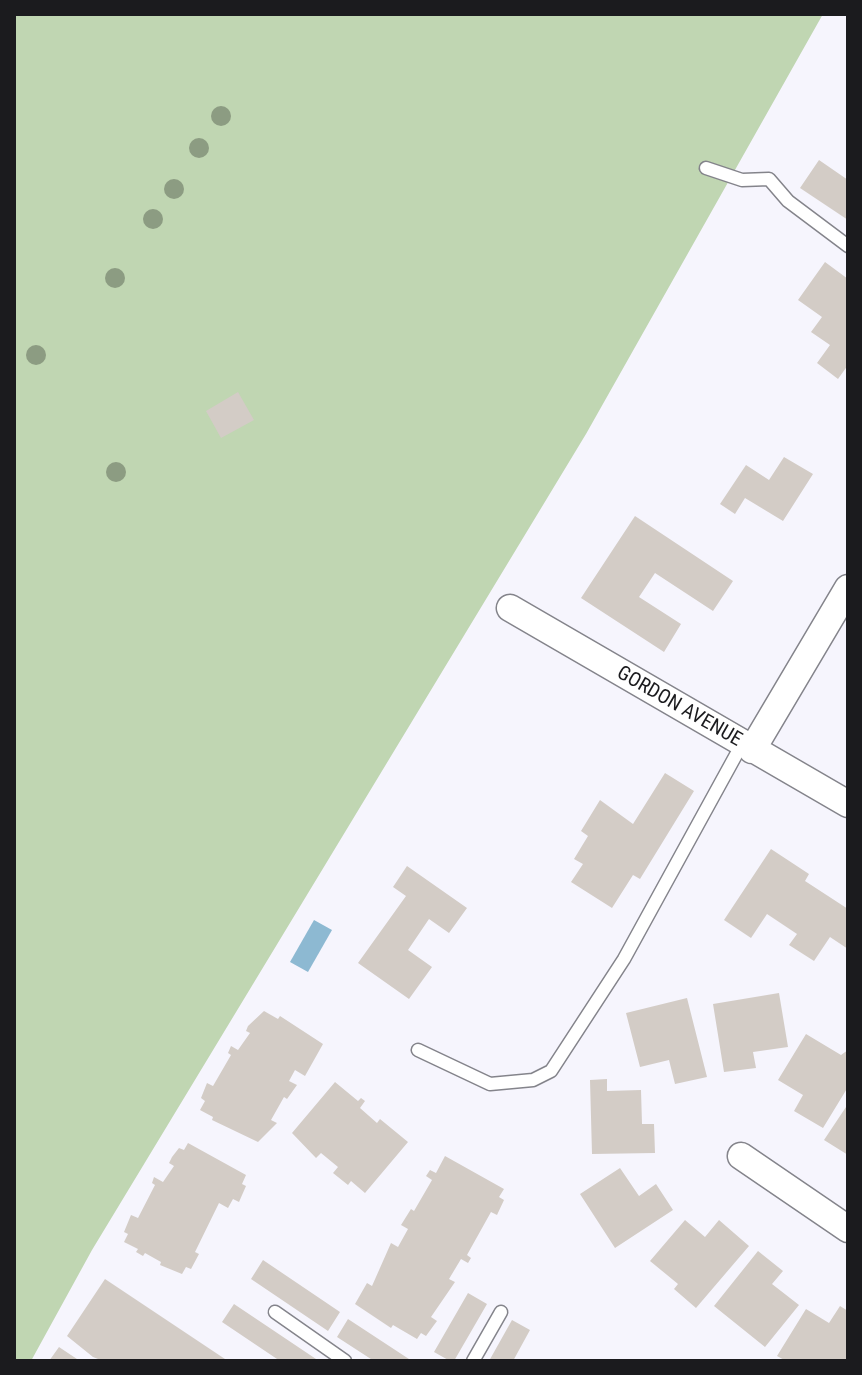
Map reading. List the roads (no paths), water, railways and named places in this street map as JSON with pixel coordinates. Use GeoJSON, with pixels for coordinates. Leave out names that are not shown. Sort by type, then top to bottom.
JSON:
{"type":"FeatureCollection","features":[{"type":"Feature","properties":{"kind":"street"},"geometry":{"type":"LineString","coordinates":[[747,747],[848,588]]}},
{"type":"Feature","properties":{"kind":"street","name":"GORDON AVENUE"},"geometry":{"type":"LineString","coordinates":[[510,608],[848,804]]}},
{"type":"Feature","properties":{"kind":"street"},"geometry":{"type":"LineString","coordinates":[[741,1156],[848,1229]]}},
{"type":"Feature","properties":{"kind":"lane"},"geometry":{"type":"LineString","coordinates":[[706,168],[742,180],[769,179],[788,201],[848,246]]}},
{"type":"Feature","properties":{"kind":"lane"},"geometry":{"type":"LineString","coordinates":[[418,1050],[490,1084],[533,1080],[551,1071],[624,959],[747,747]]}},
{"type":"Feature","properties":{"kind":"lane"},"geometry":{"type":"LineString","coordinates":[[275,1312],[345,1361]]}},
{"type":"Feature","properties":{"kind":"lane"},"geometry":{"type":"LineString","coordinates":[[473,1361],[501,1312]]}},
{"type":"Feature","properties":{"kind":"water"},"geometry":{"type":"Polygon","coordinates":[[[314,920],[332,930],[308,972],[290,962],[314,920]]]}}]}
